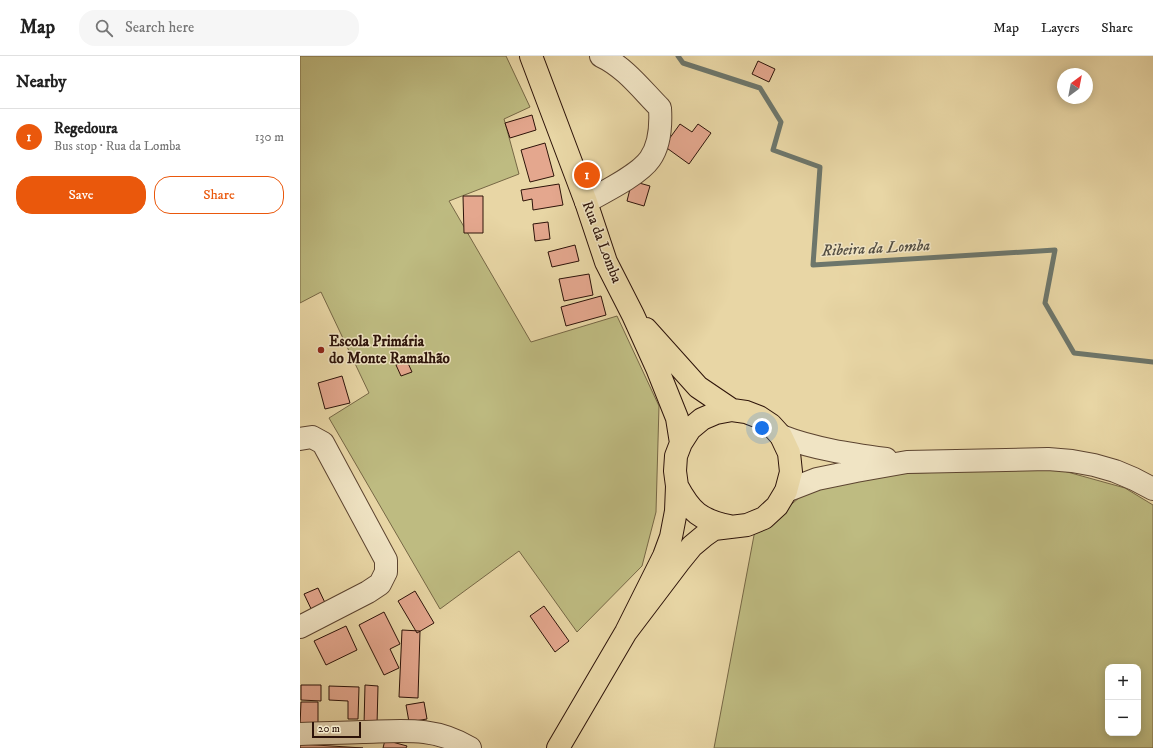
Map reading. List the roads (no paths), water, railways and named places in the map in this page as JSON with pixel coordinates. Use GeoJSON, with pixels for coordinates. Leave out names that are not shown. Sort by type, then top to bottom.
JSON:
{"type":"FeatureCollection","features":[{"type":"Feature","properties":{"kind":"main road","name":"Rua da Lomba"},"geometry":{"type":"LineString","coordinates":[[531,56],[586,202],[606,262],[633,315],[657,368],[677,418],[681,442]]}},
{"type":"Feature","properties":{"kind":"main road","name":"Rua da Lomba"},"geometry":{"type":"LineString","coordinates":[[633,315],[698,387],[732,410]]}},
{"type":"Feature","properties":{"kind":"main road"},"geometry":{"type":"LineString","coordinates":[[626,632],[678,562],[692,546],[714,529],[747,524],[764,518],[777,506],[786,491],[791,472],[789,453],[781,436],[771,425],[760,417],[746,412],[732,410],[716,413],[702,419],[690,430],[681,442],[676,456],[675,471],[678,486],[685,501],[697,514],[712,523],[730,526]]}},
{"type":"Feature","properties":{"kind":"main road"},"geometry":{"type":"LineString","coordinates":[[558,748],[626,632],[664,556],[671,537],[676,511],[678,486]]}},
{"type":"Feature","properties":{"kind":"street"},"geometry":{"type":"LineString","coordinates":[[586,202],[620,183],[641,169],[651,159],[660,133],[660,108],[620,68],[608,59],[601,56]]}},
{"type":"Feature","properties":{"kind":"street"},"geometry":{"type":"LineString","coordinates":[[781,436],[798,443],[848,454],[906,462]]}},
{"type":"Feature","properties":{"kind":"street"},"geometry":{"type":"LineString","coordinates":[[300,439],[312,437],[323,443],[386,560],[386,572],[380,584],[368,592],[300,627]]}},
{"type":"Feature","properties":{"kind":"street"},"geometry":{"type":"LineString","coordinates":[[786,491],[817,479],[906,462],[1048,459],[1072,461],[1115,471],[1153,489]]}},
{"type":"Feature","properties":{"kind":"street"},"geometry":{"type":"LineString","coordinates":[[300,734],[415,731],[443,735],[470,748]]}},
{"type":"Feature","properties":{"kind":"waterway","name":"Ribeira da Lomba"},"geometry":{"type":"LineString","coordinates":[[678,56],[683,63],[760,88],[781,122],[773,150],[820,167],[813,265],[1055,250],[1045,303],[1074,353],[1153,362]]}},
{"type":"Feature","properties":{"kind":"place","name":"Regedoura"},"geometry":{"type":"Point","coordinates":[587,175]}},
{"type":"Feature","properties":{"kind":"place","name":"Escola Primária do Monte Ramalhão"},"geometry":{"type":"Point","coordinates":[321,350]}}]}
